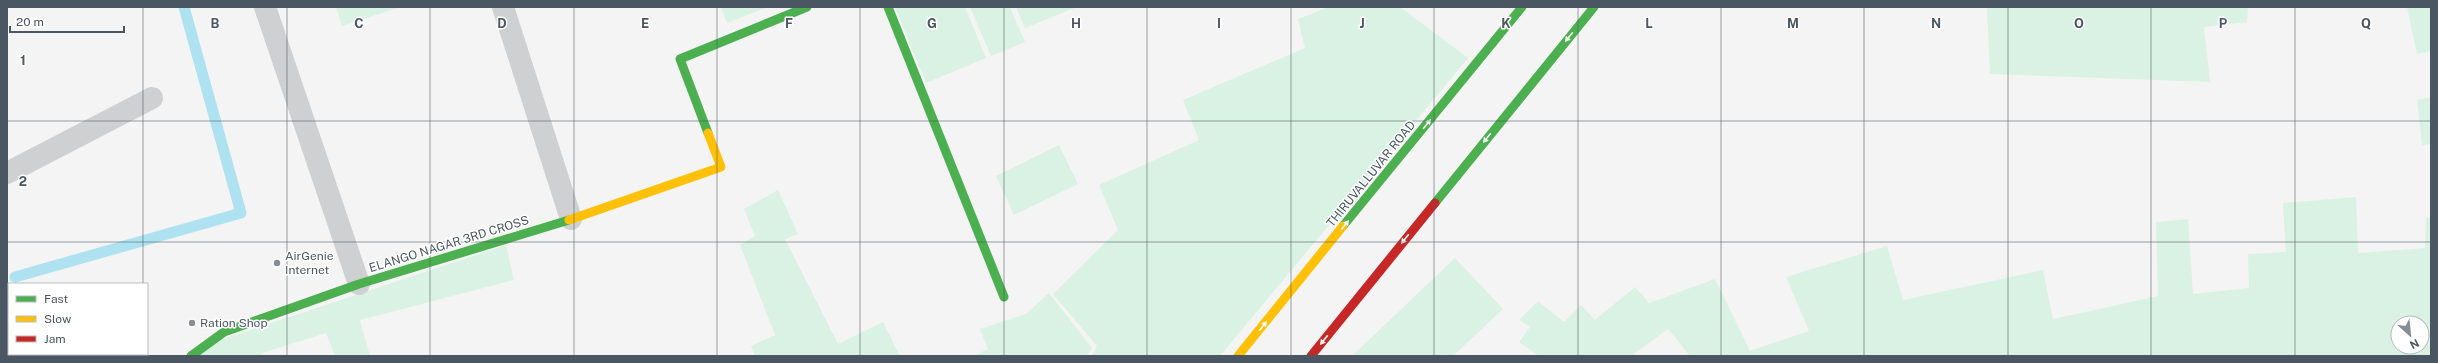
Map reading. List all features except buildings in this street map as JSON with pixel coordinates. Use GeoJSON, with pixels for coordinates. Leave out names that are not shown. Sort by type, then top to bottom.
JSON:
{"type":"FeatureCollection","features":[{"type":"Feature","properties":{"kind":"street"},"geometry":{"type":"LineString","coordinates":[[265,7],[359,284]]}},
{"type":"Feature","properties":{"kind":"street"},"geometry":{"type":"LineString","coordinates":[[503,7],[571,219]]}},
{"type":"Feature","properties":{"kind":"street","name":"ELANGO NAGAR 3RD CROSS"},"geometry":{"type":"LineString","coordinates":[[191,356],[224,332],[359,284],[571,219],[721,167],[680,59],[807,7]]}},
{"type":"Feature","properties":{"kind":"street"},"geometry":{"type":"LineString","coordinates":[[888,7],[1004,297]]}},
{"type":"Feature","properties":{"kind":"street","name":"THIRUVALLUVAR ROAD"},"geometry":{"type":"LineString","coordinates":[[1238,356],[1522,7]]}},
{"type":"Feature","properties":{"kind":"street"},"geometry":{"type":"LineString","coordinates":[[1311,356],[1594,7]]}},
{"type":"Feature","properties":{"kind":"street"},"geometry":{"type":"LineString","coordinates":[[7,173],[152,98]]}},
{"type":"Feature","properties":{"kind":"green space"},"geometry":{"type":"Polygon","coordinates":[[[336,7],[400,7],[342,26],[336,7]]]}},
{"type":"Feature","properties":{"kind":"green space"},"geometry":{"type":"Polygon","coordinates":[[[721,7],[768,7],[727,23],[721,7]]]}},
{"type":"Feature","properties":{"kind":"green space"},"geometry":{"type":"Polygon","coordinates":[[[895,7],[965,7],[986,58],[926,83],[895,7]]]}},
{"type":"Feature","properties":{"kind":"green space"},"geometry":{"type":"Polygon","coordinates":[[[970,7],[1010,7],[1025,42],[991,56],[970,7]]]}},
{"type":"Feature","properties":{"kind":"green space"},"geometry":{"type":"Polygon","coordinates":[[[1016,7],[1077,7],[1025,28],[1016,7]]]}},
{"type":"Feature","properties":{"kind":"green space"},"geometry":{"type":"Polygon","coordinates":[[[1329,7],[1400,7],[1468,58],[1220,356],[1092,356],[1097,346],[1053,294],[1118,230],[1099,185],[1199,140],[1183,100],[1305,48],[1298,19],[1329,7]]]}},
{"type":"Feature","properties":{"kind":"green space"},"geometry":{"type":"Polygon","coordinates":[[[1987,7],[2248,7],[2247,22],[2204,27],[2210,82],[1990,74],[1987,7]]]}},
{"type":"Feature","properties":{"kind":"green space"},"geometry":{"type":"Polygon","coordinates":[[[2407,7],[2431,7],[2431,51],[2417,54],[2407,7]]]}},
{"type":"Feature","properties":{"kind":"green space"},"geometry":{"type":"Polygon","coordinates":[[[2431,97],[2431,144],[2422,145],[2417,100],[2431,97]]]}},
{"type":"Feature","properties":{"kind":"green space"},"geometry":{"type":"Polygon","coordinates":[[[1059,145],[1078,184],[1014,215],[996,176],[1059,145]]]}},
{"type":"Feature","properties":{"kind":"green space"},"geometry":{"type":"Polygon","coordinates":[[[778,190],[798,234],[785,239],[838,344],[883,322],[900,356],[755,356],[751,346],[775,335],[740,245],[755,236],[744,209],[778,190]]]}},
{"type":"Feature","properties":{"kind":"green space"},"geometry":{"type":"Polygon","coordinates":[[[2356,197],[2358,253],[2425,248],[2426,218],[2431,217],[2431,356],[1690,356],[1668,329],[1631,356],[1539,356],[1519,342],[1530,327],[1519,320],[1538,301],[1564,322],[1581,305],[1595,320],[1635,287],[1649,303],[1715,279],[1750,351],[1809,331],[1786,277],[1887,246],[1903,300],[2043,270],[2053,319],[2158,296],[2156,222],[2188,219],[2193,294],[2249,288],[2248,254],[2286,252],[2283,203],[2356,197]]]}},
{"type":"Feature","properties":{"kind":"green space"},"geometry":{"type":"Polygon","coordinates":[[[506,245],[514,280],[360,320],[370,356],[335,356],[326,333],[265,352],[260,356],[198,356],[220,340],[506,245]]]}},
{"type":"Feature","properties":{"kind":"green space"},"geometry":{"type":"Polygon","coordinates":[[[1455,258],[1503,309],[1453,356],[1352,356],[1455,258]]]}},
{"type":"Feature","properties":{"kind":"green space"},"geometry":{"type":"Polygon","coordinates":[[[1049,293],[1092,348],[1087,356],[974,356],[988,349],[980,329],[1026,314],[1049,293]]]}},
{"type":"Feature","properties":{"kind":"waterway"},"geometry":{"type":"LineString","coordinates":[[15,277],[241,213],[184,7]]}},
{"type":"Feature","properties":{"kind":"traffic: fast"},"geometry":{"type":"LineString","coordinates":[[708,133],[680,59],[807,7]]}},
{"type":"Feature","properties":{"kind":"traffic: fast"},"geometry":{"type":"LineString","coordinates":[[888,7],[1004,297]]}},
{"type":"Feature","properties":{"kind":"traffic: fast"},"geometry":{"type":"LineString","coordinates":[[1343,226],[1522,7]]}},
{"type":"Feature","properties":{"kind":"traffic: fast"},"geometry":{"type":"LineString","coordinates":[[1435,203],[1594,7]]}},
{"type":"Feature","properties":{"kind":"traffic: fast"},"geometry":{"type":"LineString","coordinates":[[191,356],[224,332],[359,284],[569,220]]}},
{"type":"Feature","properties":{"kind":"traffic: slow"},"geometry":{"type":"LineString","coordinates":[[569,220],[721,167],[708,133]]}},
{"type":"Feature","properties":{"kind":"traffic: slow"},"geometry":{"type":"LineString","coordinates":[[1238,356],[1343,226]]}},
{"type":"Feature","properties":{"kind":"traffic: jam"},"geometry":{"type":"LineString","coordinates":[[1311,356],[1435,203]]}},
{"type":"Feature","properties":{"kind":"place","name":"AirGenie Internet"},"geometry":{"type":"Point","coordinates":[277,263]}},
{"type":"Feature","properties":{"kind":"place","name":"Ration Shop"},"geometry":{"type":"Point","coordinates":[192,323]}}]}
